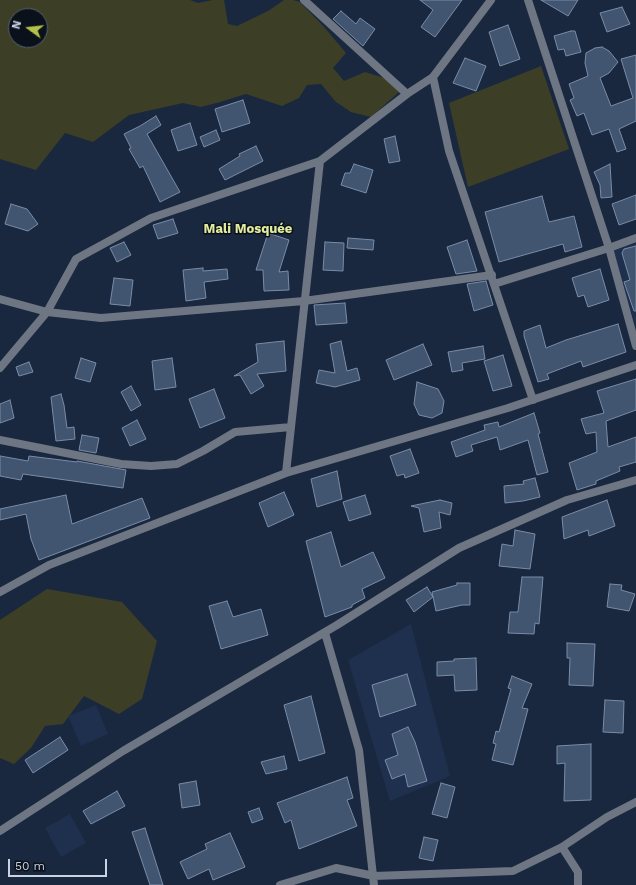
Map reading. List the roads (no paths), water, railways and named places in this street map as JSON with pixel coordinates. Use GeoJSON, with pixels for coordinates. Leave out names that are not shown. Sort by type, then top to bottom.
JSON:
{"type":"FeatureCollection","features":[{"type":"Feature","properties":{"kind":"street"},"geometry":{"type":"LineString","coordinates":[[304,0],[407,94]]}},
{"type":"Feature","properties":{"kind":"street"},"geometry":{"type":"LineString","coordinates":[[0,368],[46,312],[76,259],[151,218],[320,161],[407,94],[432,77],[491,0]]}},
{"type":"Feature","properties":{"kind":"street"},"geometry":{"type":"LineString","coordinates":[[528,0],[609,248],[636,346]]}},
{"type":"Feature","properties":{"kind":"street"},"geometry":{"type":"LineString","coordinates":[[432,77],[450,151],[533,400]]}},
{"type":"Feature","properties":{"kind":"street"},"geometry":{"type":"LineString","coordinates":[[286,473],[320,161]]}},
{"type":"Feature","properties":{"kind":"street"},"geometry":{"type":"LineString","coordinates":[[494,284],[636,238]]}},
{"type":"Feature","properties":{"kind":"street"},"geometry":{"type":"LineString","coordinates":[[0,299],[46,312],[100,318],[304,301],[492,275]]}},
{"type":"Feature","properties":{"kind":"street"},"geometry":{"type":"LineString","coordinates":[[0,592],[49,565],[286,473],[533,400],[636,365]]}},
{"type":"Feature","properties":{"kind":"street"},"geometry":{"type":"LineString","coordinates":[[0,440],[121,464],[151,466],[177,464],[235,432],[291,427]]}},
{"type":"Feature","properties":{"kind":"street"},"geometry":{"type":"LineString","coordinates":[[0,831],[123,751],[324,633],[459,548],[567,500],[636,480]]}},
{"type":"Feature","properties":{"kind":"street"},"geometry":{"type":"LineString","coordinates":[[324,633],[359,750],[374,885]]}},
{"type":"Feature","properties":{"kind":"street"},"geometry":{"type":"LineString","coordinates":[[280,885],[336,868],[374,876],[513,871],[562,847],[607,817],[636,802]]}},
{"type":"Feature","properties":{"kind":"street"},"geometry":{"type":"LineString","coordinates":[[562,847],[578,872],[578,885]]}},
{"type":"Feature","properties":{"kind":"district","name":"Mali Mosquée"},"geometry":{"type":"Point","coordinates":[248,229]}}]}
